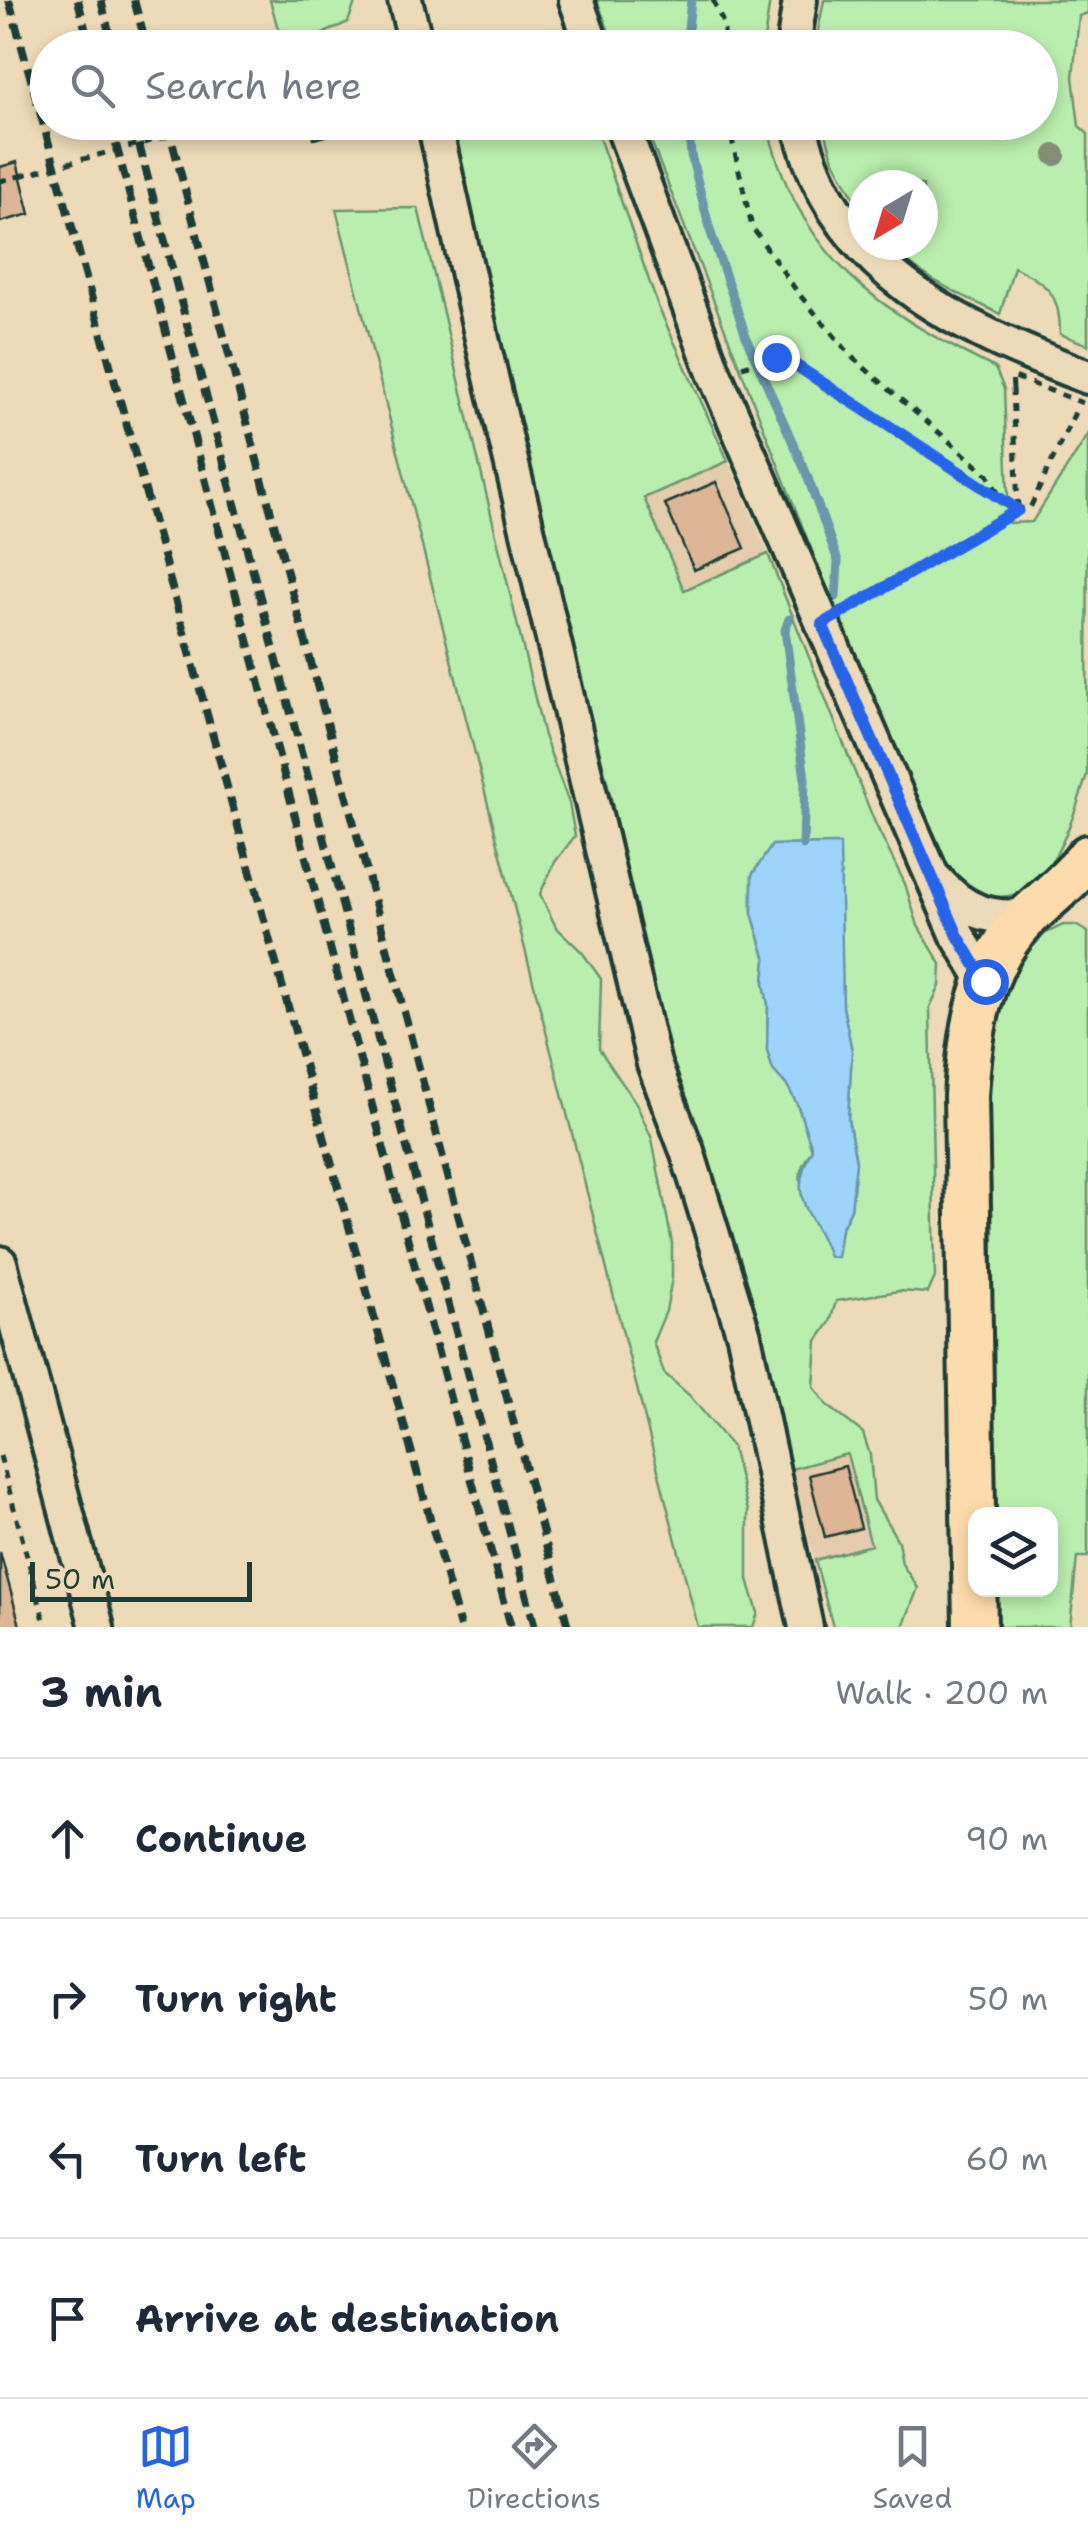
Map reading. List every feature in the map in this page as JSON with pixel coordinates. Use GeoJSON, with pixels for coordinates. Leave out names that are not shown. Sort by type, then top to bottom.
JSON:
{"type":"FeatureCollection","features":[{"type":"Feature","properties":{"kind":"main road"},"geometry":{"type":"LineString","coordinates":[[975,1627],[966,1096],[969,1044],[985,981],[1001,948],[1088,858]]}},
{"type":"Feature","properties":{"kind":"main road"},"geometry":{"type":"LineString","coordinates":[[1029,915],[1058,902],[1088,900]]}},
{"type":"Feature","properties":{"kind":"street"},"geometry":{"type":"LineString","coordinates":[[405,0],[412,30]]}},
{"type":"Feature","properties":{"kind":"street"},"geometry":{"type":"LineString","coordinates":[[576,0],[587,30]]}},
{"type":"Feature","properties":{"kind":"street"},"geometry":{"type":"LineString","coordinates":[[796,30],[800,0]]}},
{"type":"Feature","properties":{"kind":"street"},"geometry":{"type":"LineString","coordinates":[[438,140],[482,343],[650,1046],[744,1336],[806,1627]]}},
{"type":"Feature","properties":{"kind":"street"},"geometry":{"type":"LineString","coordinates":[[628,140],[714,374],[958,936],[985,981]]}},
{"type":"Feature","properties":{"kind":"street"},"geometry":{"type":"LineString","coordinates":[[804,140],[817,181],[832,209],[855,239],[892,274],[937,310],[1010,348],[1088,377]]}},
{"type":"Feature","properties":{"kind":"street"},"geometry":{"type":"LineString","coordinates":[[930,872],[950,896],[978,912],[1005,918],[1029,915]]}},
{"type":"Feature","properties":{"kind":"street"},"geometry":{"type":"LineString","coordinates":[[0,1263],[98,1627]]}},
{"type":"Feature","properties":{"kind":"path"},"geometry":{"type":"LineString","coordinates":[[713,0],[724,30]]}},
{"type":"Feature","properties":{"kind":"path"},"geometry":{"type":"LineString","coordinates":[[0,181],[155,140]]}},
{"type":"Feature","properties":{"kind":"path"},"geometry":{"type":"LineString","coordinates":[[732,140],[752,227],[798,292],[853,358],[988,475],[1002,502]]}},
{"type":"Feature","properties":{"kind":"path"},"geometry":{"type":"LineString","coordinates":[[748,365],[776,357],[786,359],[1018,510]]}},
{"type":"Feature","properties":{"kind":"path"},"geometry":{"type":"LineString","coordinates":[[1018,510],[1012,376],[1088,405]]}},
{"type":"Feature","properties":{"kind":"path"},"geometry":{"type":"LineString","coordinates":[[822,624],[1018,510],[1030,508],[1088,386]]}},
{"type":"Feature","properties":{"kind":"path"},"geometry":{"type":"LineString","coordinates":[[0,1456],[46,1627]]}},
{"type":"Feature","properties":{"kind":"shaded area"},"geometry":{"type":"Polygon","coordinates":[[[728,461],[768,554],[684,590],[644,497],[728,461]]]}},
{"type":"Feature","properties":{"kind":"shaded area"},"geometry":{"type":"Polygon","coordinates":[[[847,1454],[872,1545],[815,1560],[791,1469],[847,1454]]]}},
{"type":"Feature","properties":{"kind":"green space"},"geometry":{"type":"Polygon","coordinates":[[[270,0],[356,0],[348,22],[331,30],[278,30],[270,0]]]}},
{"type":"Feature","properties":{"kind":"green space"},"geometry":{"type":"Polygon","coordinates":[[[597,0],[770,0],[766,30],[608,30],[597,0]]]}},
{"type":"Feature","properties":{"kind":"green space"},"geometry":{"type":"Polygon","coordinates":[[[824,0],[1088,0],[1088,13],[1079,16],[1073,77],[1079,126],[1088,134],[1088,345],[1060,334],[1058,309],[1050,292],[1014,267],[1000,314],[914,267],[906,260],[938,260],[938,170],[848,170],[848,186],[828,140],[1058,140],[1058,30],[818,30],[824,0]]]}},
{"type":"Feature","properties":{"kind":"green space"},"geometry":{"type":"Polygon","coordinates":[[[453,140],[600,140],[658,306],[728,461],[644,498],[684,590],[768,554],[875,823],[905,884],[918,926],[941,964],[940,986],[930,1007],[935,1277],[928,1293],[899,1291],[836,1301],[830,1322],[817,1341],[814,1387],[827,1405],[863,1433],[870,1455],[874,1500],[898,1541],[902,1564],[918,1588],[903,1627],[833,1627],[815,1560],[871,1545],[847,1454],[791,1469],[662,1026],[607,781],[517,427],[453,140]],[[839,844],[773,845],[752,875],[752,913],[766,960],[767,1050],[773,1070],[798,1106],[812,1149],[801,1171],[802,1193],[829,1255],[851,1209],[856,1162],[848,1119],[852,1051],[843,1007],[839,844]]]}},
{"type":"Feature","properties":{"kind":"green space"},"geometry":{"type":"Polygon","coordinates":[[[651,140],[772,140],[780,169],[799,209],[821,244],[848,274],[915,325],[995,368],[1004,389],[1009,523],[1032,522],[1088,435],[1087,774],[1056,854],[1041,876],[1024,891],[1002,897],[977,891],[947,872],[837,615],[651,140]]]}},
{"type":"Feature","properties":{"kind":"green space"},"geometry":{"type":"Polygon","coordinates":[[[418,208],[544,736],[569,803],[575,836],[555,862],[540,894],[556,927],[582,952],[601,979],[599,1049],[636,1103],[652,1139],[672,1243],[672,1278],[666,1311],[653,1342],[664,1373],[690,1396],[732,1447],[748,1511],[748,1579],[758,1613],[753,1627],[698,1627],[336,209],[418,208]]]}},
{"type":"Feature","properties":{"kind":"green space"},"geometry":{"type":"Polygon","coordinates":[[[1063,925],[1075,925],[1088,932],[1088,1557],[1077,1557],[1070,1627],[994,1627],[992,1597],[1058,1597],[1058,1507],[989,1507],[993,1231],[986,1059],[990,1022],[1015,965],[1046,933],[1063,925]]]}},
{"type":"Feature","properties":{"kind":"water"},"geometry":{"type":"Polygon","coordinates":[[[840,844],[843,1007],[852,1051],[848,1119],[856,1162],[851,1209],[841,1229],[837,1257],[829,1256],[804,1204],[801,1181],[812,1149],[798,1106],[773,1070],[767,1050],[766,960],[752,913],[752,875],[772,845],[840,844]]]}},
{"type":"Feature","properties":{"kind":"building"},"geometry":{"type":"Polygon","coordinates":[[[17,162],[30,214],[0,222],[0,167],[17,162]]]}},
{"type":"Feature","properties":{"kind":"building"},"geometry":{"type":"Polygon","coordinates":[[[716,482],[745,548],[694,570],[665,504],[716,482]]]}},
{"type":"Feature","properties":{"kind":"building"},"geometry":{"type":"Polygon","coordinates":[[[845,1466],[861,1528],[825,1537],[809,1475],[845,1466]]]}},
{"type":"Feature","properties":{"kind":"building"},"geometry":{"type":"Polygon","coordinates":[[[0,1552],[19,1622],[20,1627],[0,1627],[0,1552]]]}},
{"type":"Feature","properties":{"kind":"waterway"},"geometry":{"type":"LineString","coordinates":[[688,30],[691,0]]}},
{"type":"Feature","properties":{"kind":"waterway"},"geometry":{"type":"LineString","coordinates":[[690,140],[710,230],[748,342],[805,470],[838,561],[836,597]]}},
{"type":"Feature","properties":{"kind":"waterway"},"geometry":{"type":"LineString","coordinates":[[789,619],[785,630],[805,779],[803,845]]}},
{"type":"Feature","properties":{"kind":"railway"},"geometry":{"type":"LineString","coordinates":[[9,0],[30,76]]}},
{"type":"Feature","properties":{"kind":"railway"},"geometry":{"type":"LineString","coordinates":[[78,0],[86,30]]}},
{"type":"Feature","properties":{"kind":"railway"},"geometry":{"type":"LineString","coordinates":[[101,0],[108,30]]}},
{"type":"Feature","properties":{"kind":"railway"},"geometry":{"type":"LineString","coordinates":[[134,0],[142,30]]}},
{"type":"Feature","properties":{"kind":"railway"},"geometry":{"type":"LineString","coordinates":[[48,140],[460,1627]]}},
{"type":"Feature","properties":{"kind":"railway"},"geometry":{"type":"LineString","coordinates":[[115,140],[511,1627]]}},
{"type":"Feature","properties":{"kind":"railway"},"geometry":{"type":"LineString","coordinates":[[138,140],[535,1627]]}},
{"type":"Feature","properties":{"kind":"railway"},"geometry":{"type":"LineString","coordinates":[[172,140],[568,1627]]}},
{"type":"Feature","properties":{"kind":"route"},"geometry":{"type":"LineString","coordinates":[[776,357],[786,359],[1018,510],[822,624],[958,936],[985,981]]}}]}
